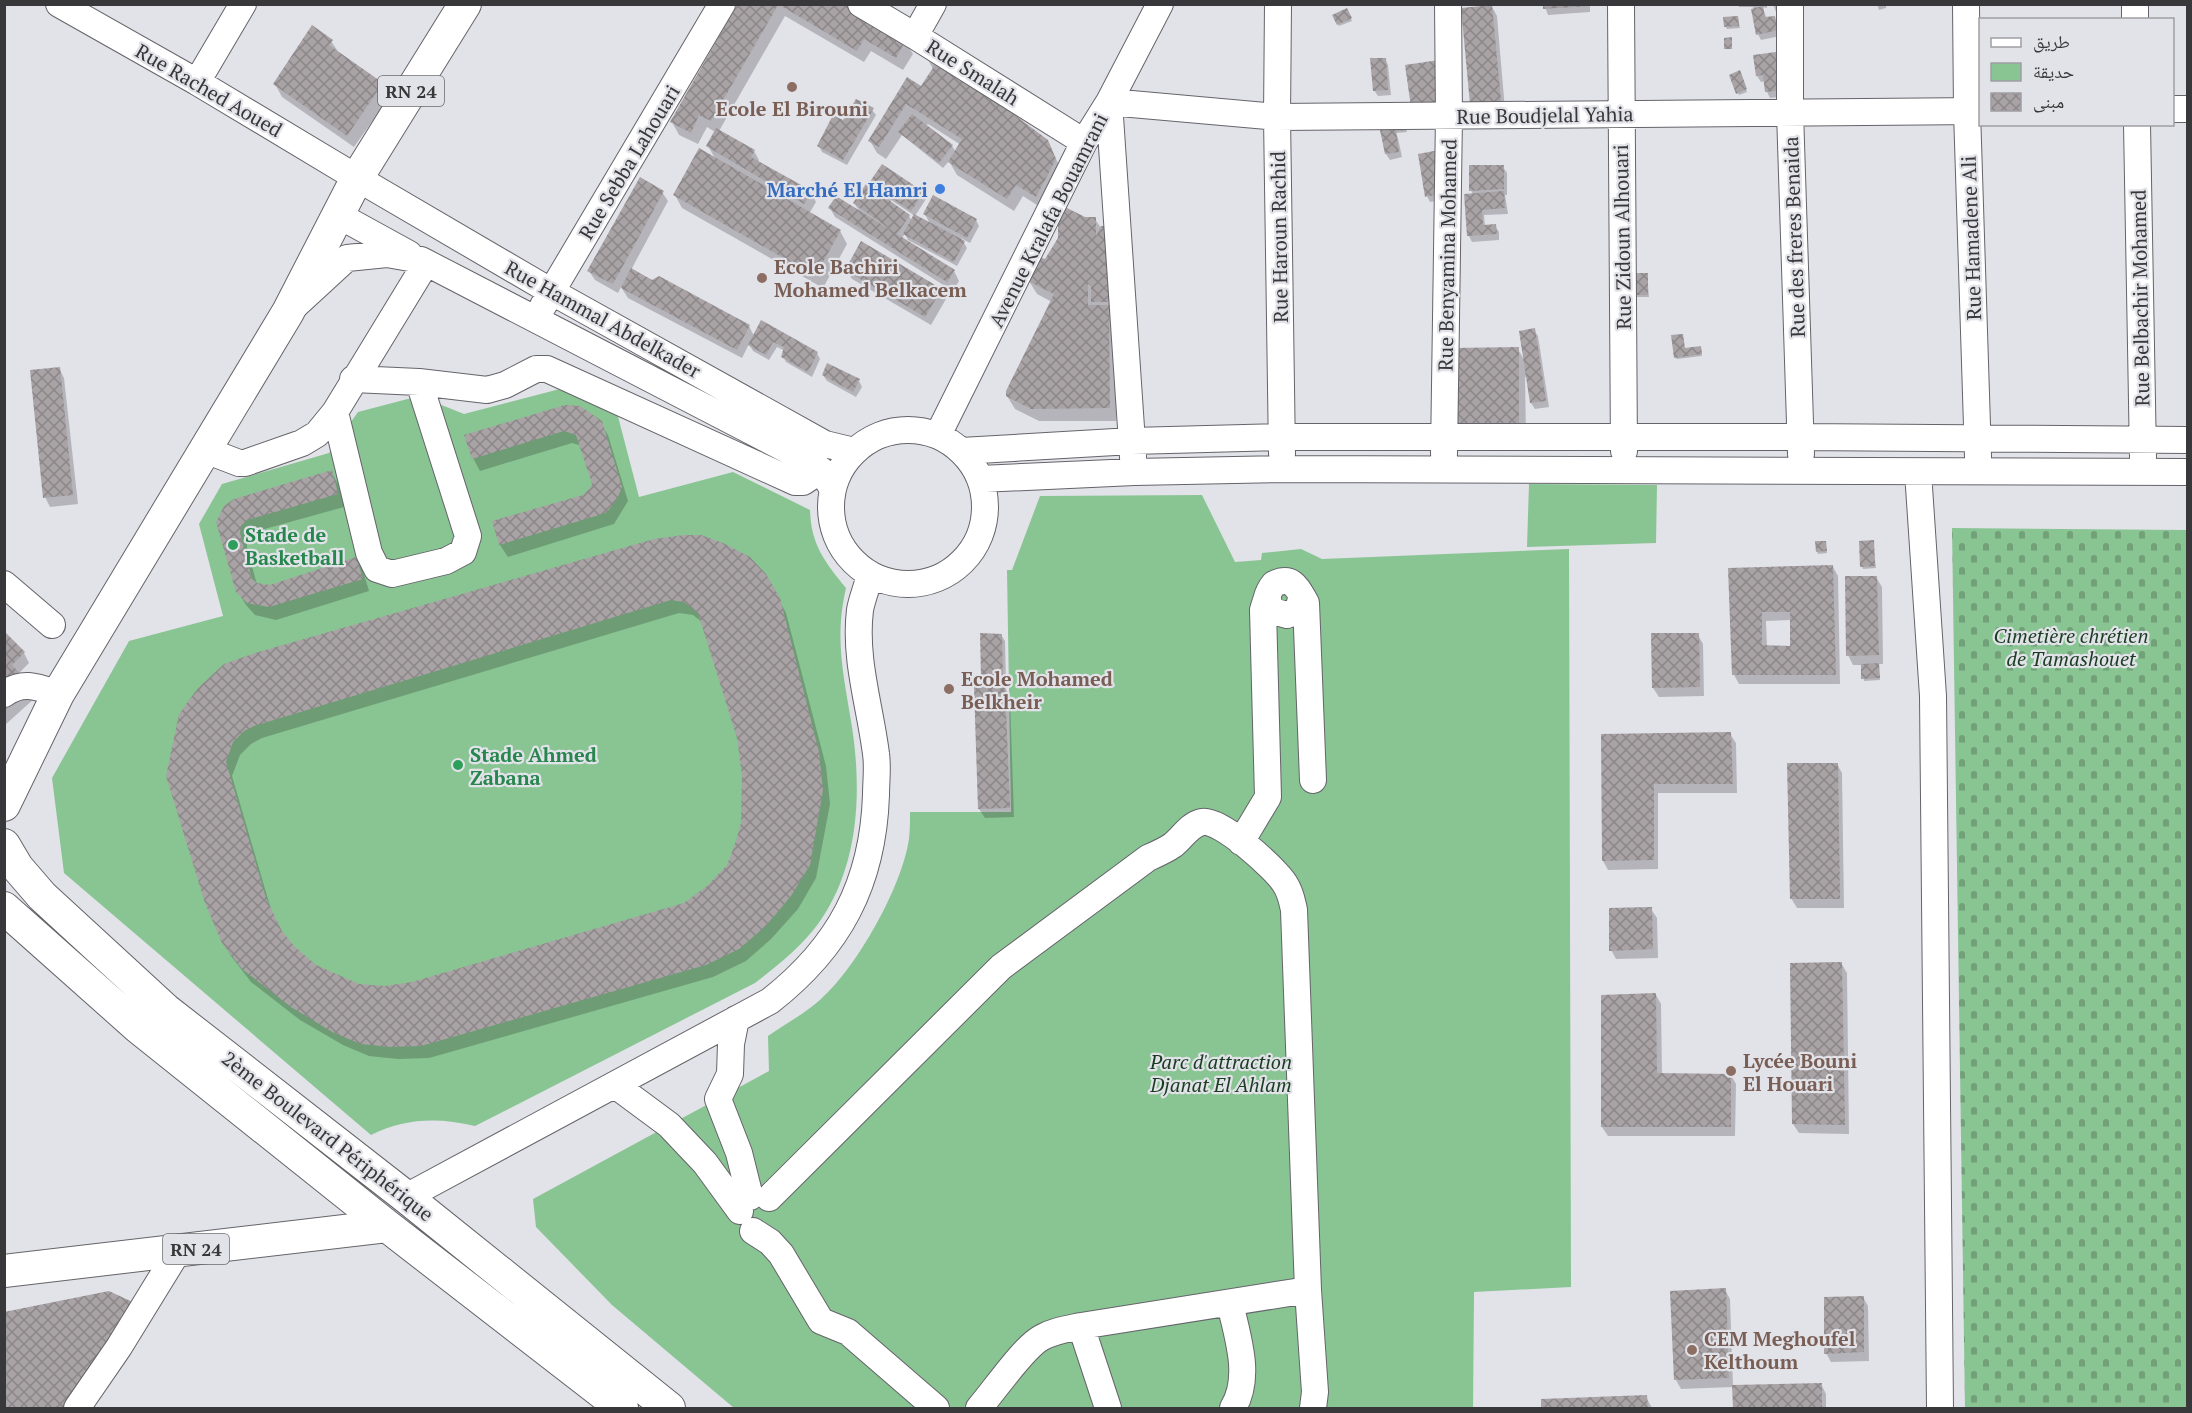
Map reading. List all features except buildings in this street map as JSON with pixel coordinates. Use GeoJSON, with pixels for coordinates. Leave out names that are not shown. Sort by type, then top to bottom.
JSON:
{"type":"FeatureCollection","features":[{"type":"Feature","properties":{"kind":"main road","name":"RN 24"},"geometry":{"type":"LineString","coordinates":[[357,178],[465,4]]}},
{"type":"Feature","properties":{"kind":"main road"},"geometry":{"type":"LineString","coordinates":[[4,805],[58,694],[288,312],[357,178]]}},
{"type":"Feature","properties":{"kind":"main road","name":"2ème Boulevard Périphérique"},"geometry":{"type":"LineString","coordinates":[[4,845],[17,867],[42,896],[166,1010],[406,1197],[669,1408]]}},
{"type":"Feature","properties":{"kind":"main road","name":"2ème Boulevard Périphérique"},"geometry":{"type":"LineString","coordinates":[[4,908],[139,1028],[387,1226],[622,1408]]}},
{"type":"Feature","properties":{"kind":"main road","name":"RN 24"},"geometry":{"type":"LineString","coordinates":[[4,1271],[387,1226]]}},
{"type":"Feature","properties":{"kind":"street","name":"Rue Rached Aoued"},"geometry":{"type":"LineString","coordinates":[[59,4],[197,82],[357,178]]}},
{"type":"Feature","properties":{"kind":"street"},"geometry":{"type":"LineString","coordinates":[[197,82],[243,4]]}},
{"type":"Feature","properties":{"kind":"street","name":"Rue Sebba Lahouari"},"geometry":{"type":"LineString","coordinates":[[535,318],[722,4]]}},
{"type":"Feature","properties":{"kind":"street","name":"Rue Smalah"},"geometry":{"type":"LineString","coordinates":[[861,4],[1084,142]]}},
{"type":"Feature","properties":{"kind":"street"},"geometry":{"type":"LineString","coordinates":[[915,36],[933,4]]}},
{"type":"Feature","properties":{"kind":"street","name":"Avenue Kralafa Bouamrani"},"geometry":{"type":"LineString","coordinates":[[938,435],[1084,142],[1110,102],[1160,4]]}},
{"type":"Feature","properties":{"kind":"street","name":"Rue Haroun Rachid"},"geometry":{"type":"LineString","coordinates":[[1278,4],[1277,117],[1282,469]]}},
{"type":"Feature","properties":{"kind":"street","name":"Rue Benyamina Mohamed"},"geometry":{"type":"LineString","coordinates":[[1445,470],[1443,438],[1449,116],[1448,4]]}},
{"type":"Feature","properties":{"kind":"street","name":"Rue Zidoun Alhouari"},"geometry":{"type":"LineString","coordinates":[[1621,4],[1624,469]]}},
{"type":"Feature","properties":{"kind":"street","name":"Rue des freres Benaida"},"geometry":{"type":"LineString","coordinates":[[1790,4],[1790,112],[1801,470]]}},
{"type":"Feature","properties":{"kind":"street","name":"Rue Hamadene Ali"},"geometry":{"type":"LineString","coordinates":[[1966,4],[1974,111],[1979,471]]}},
{"type":"Feature","properties":{"kind":"street"},"geometry":{"type":"LineString","coordinates":[[1110,102],[1134,472]]}},
{"type":"Feature","properties":{"kind":"street","name":"Rue Boudjelal Yahia"},"geometry":{"type":"LineString","coordinates":[[1110,102],[1277,117],[1974,111]]}},
{"type":"Feature","properties":{"kind":"street","name":"Rue Belbachir Mohamed"},"geometry":{"type":"LineString","coordinates":[[2137,126],[2143,472]]}},
{"type":"Feature","properties":{"kind":"street","name":"Rue Hammal Abdelkader"},"geometry":{"type":"LineString","coordinates":[[357,178],[552,292],[825,444],[854,451]]}},
{"type":"Feature","properties":{"kind":"street"},"geometry":{"type":"LineString","coordinates":[[338,215],[424,262],[803,458],[827,479],[830,514],[843,551],[870,575],[901,585],[933,581],[956,568],[973,550],[985,514],[980,479],[961,451],[938,435],[907,429],[879,434],[854,451],[838,472],[827,479],[795,482],[547,369],[536,369],[505,385],[487,390],[419,382],[353,380]]}},
{"type":"Feature","properties":{"kind":"street"},"geometry":{"type":"LineString","coordinates":[[288,312],[346,258],[387,254],[424,262]]}},
{"type":"Feature","properties":{"kind":"street"},"geometry":{"type":"LineString","coordinates":[[205,450],[239,463],[245,463],[302,443],[317,434],[335,412],[424,262]]}},
{"type":"Feature","properties":{"kind":"street"},"geometry":{"type":"LineString","coordinates":[[335,412],[369,554],[377,570],[392,574],[446,561],[463,552],[468,537],[419,382]]}},
{"type":"Feature","properties":{"kind":"street"},"geometry":{"type":"LineString","coordinates":[[961,451],[1132,441],[1281,437],[1624,436],[2187,440]]}},
{"type":"Feature","properties":{"kind":"street"},"geometry":{"type":"LineString","coordinates":[[980,479],[1134,472],[1282,469],[2187,472]]}},
{"type":"Feature","properties":{"kind":"street"},"geometry":{"type":"LineString","coordinates":[[1918,472],[1933,696],[1940,1408]]}},
{"type":"Feature","properties":{"kind":"street"},"geometry":{"type":"LineString","coordinates":[[406,1197],[770,1001],[795,981],[818,957],[843,923],[861,883],[875,813],[877,756],[861,668],[860,610],[870,575]]}},
{"type":"Feature","properties":{"kind":"street"},"geometry":{"type":"LineString","coordinates":[[1241,842],[1268,797],[1263,610],[1274,584],[1286,581],[1296,585],[1306,603],[1313,780]]}},
{"type":"Feature","properties":{"kind":"street"},"geometry":{"type":"LineString","coordinates":[[4,584],[52,625]]}},
{"type":"Feature","properties":{"kind":"street"},"geometry":{"type":"LineString","coordinates":[[4,694],[13,688],[27,685],[58,694]]}},
{"type":"Feature","properties":{"kind":"street"},"geometry":{"type":"LineString","coordinates":[[753,1209],[1000,967],[1149,858],[1171,846],[1192,826],[1203,821],[1214,823],[1241,842],[1284,882],[1291,894],[1294,910],[1308,1290],[1315,1392],[1313,1408]]}},
{"type":"Feature","properties":{"kind":"street"},"geometry":{"type":"LineString","coordinates":[[736,1019],[730,1044],[730,1074],[718,1099],[739,1153],[753,1209],[770,1242],[781,1254],[821,1321],[848,1332],[936,1408]]}},
{"type":"Feature","properties":{"kind":"street"},"geometry":{"type":"LineString","coordinates":[[615,1084],[669,1125],[753,1209]]}},
{"type":"Feature","properties":{"kind":"street"},"geometry":{"type":"LineString","coordinates":[[77,1408],[119,1347],[177,1251]]}},
{"type":"Feature","properties":{"kind":"street"},"geometry":{"type":"LineString","coordinates":[[980,1408],[1039,1339],[1056,1331],[1308,1290]]}},
{"type":"Feature","properties":{"kind":"street"},"geometry":{"type":"LineString","coordinates":[[1230,1303],[1242,1363],[1242,1382],[1233,1408]]}},
{"type":"Feature","properties":{"kind":"street"},"geometry":{"type":"LineString","coordinates":[[1081,1326],[1108,1408]]}},
{"type":"Feature","properties":{"kind":"green space","name":"Stade Ahmed Zabana"},"geometry":{"type":"Polygon","coordinates":[[[579,384],[615,405],[639,497],[733,472],[810,510],[813,533],[820,552],[846,588],[842,607],[841,641],[843,674],[852,727],[857,778],[854,829],[849,854],[832,902],[818,924],[797,948],[755,983],[475,1126],[435,1120],[409,1122],[371,1135],[64,873],[52,778],[129,641],[223,616],[199,524],[222,484],[329,453],[358,412],[419,396],[464,414],[579,384]]]}},
{"type":"Feature","properties":{"kind":"green space"},"geometry":{"type":"Polygon","coordinates":[[[1529,484],[1657,485],[1656,543],[1527,547],[1529,484]]]}},
{"type":"Feature","properties":{"kind":"green space","name":"Parc d'attraction Djanat El Ahlam"},"geometry":{"type":"Polygon","coordinates":[[[1202,495],[1235,562],[1261,560],[1262,553],[1301,549],[1322,559],[1569,549],[1571,1287],[1474,1292],[1473,1408],[734,1408],[612,1305],[536,1227],[533,1199],[769,1071],[768,1036],[809,1009],[835,985],[876,925],[888,902],[905,858],[909,839],[910,812],[1011,812],[1007,570],[1012,570],[1040,496],[1202,495]]]}},
{"type":"Feature","properties":{"kind":"green space","name":"Cimetière chrétien de Tamashouet"},"geometry":{"type":"Polygon","coordinates":[[[1952,528],[2187,530],[2187,1408],[1965,1408],[1952,528]]]}},
{"type":"Feature","properties":{"kind":"place","name":"Ecole El Birouni"},"geometry":{"type":"Point","coordinates":[792,87]}},
{"type":"Feature","properties":{"kind":"place","name":"Marché El Hamri"},"geometry":{"type":"Point","coordinates":[940,189]}},
{"type":"Feature","properties":{"kind":"place","name":"Ecole Bachiri Mohamed Belkacem"},"geometry":{"type":"Point","coordinates":[762,278]}},
{"type":"Feature","properties":{"kind":"place","name":"Stade de Basketball"},"geometry":{"type":"Point","coordinates":[233,545]}},
{"type":"Feature","properties":{"kind":"place","name":"Ecole Mohamed Belkheir"},"geometry":{"type":"Point","coordinates":[949,689]}},
{"type":"Feature","properties":{"kind":"place","name":"Stade Ahmed Zabana"},"geometry":{"type":"Point","coordinates":[458,765]}},
{"type":"Feature","properties":{"kind":"place","name":"Lycée Bouni El Houari"},"geometry":{"type":"Point","coordinates":[1731,1071]}},
{"type":"Feature","properties":{"kind":"place","name":"CEM Meghoufel Kelthoum"},"geometry":{"type":"Point","coordinates":[1692,1350]}}]}
